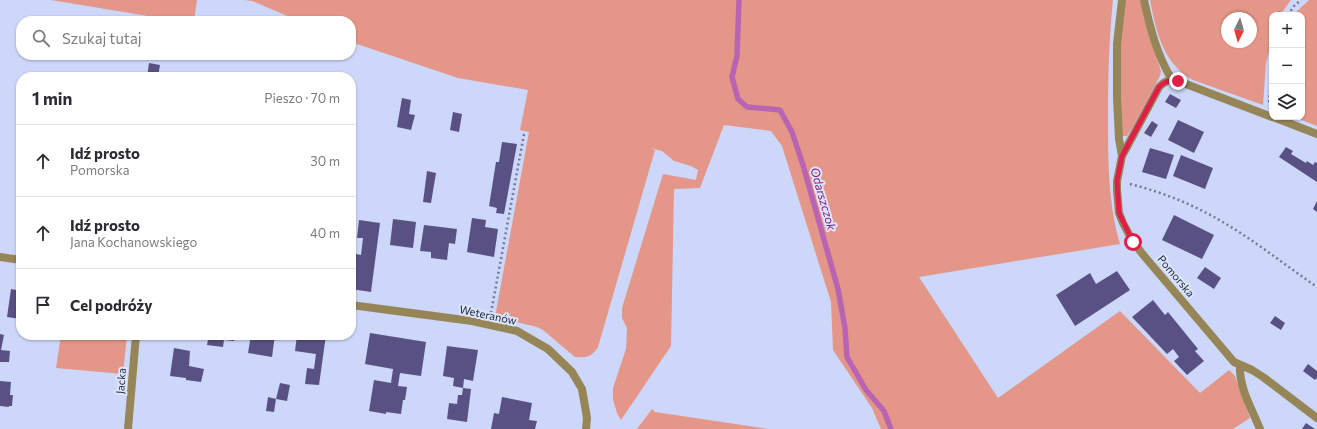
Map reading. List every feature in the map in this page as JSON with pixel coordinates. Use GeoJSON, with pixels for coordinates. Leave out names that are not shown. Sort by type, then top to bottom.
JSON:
{"type":"FeatureCollection","features":[{"type":"Feature","properties":{"kind":"street","name":"Pomorska"},"geometry":{"type":"LineString","coordinates":[[1122,0],[1117,44],[1118,119],[1119,140],[1122,156],[1117,181],[1119,213],[1133,242],[1234,362],[1263,377],[1317,418]]}},
{"type":"Feature","properties":{"kind":"street"},"geometry":{"type":"LineString","coordinates":[[1144,0],[1150,27],[1158,52],[1172,80]]}},
{"type":"Feature","properties":{"kind":"street"},"geometry":{"type":"LineString","coordinates":[[1122,156],[1159,87],[1165,81],[1178,81],[1269,115]]}},
{"type":"Feature","properties":{"kind":"street"},"geometry":{"type":"LineString","coordinates":[[1281,120],[1317,134]]}},
{"type":"Feature","properties":{"kind":"street"},"geometry":{"type":"LineString","coordinates":[[0,257],[16,259]]}},
{"type":"Feature","properties":{"kind":"street","name":"Weteranów"},"geometry":{"type":"LineString","coordinates":[[356,306],[472,321],[517,331],[548,349],[572,372],[582,389],[587,418],[586,429]]}},
{"type":"Feature","properties":{"kind":"street","name":"Jacka"},"geometry":{"type":"LineString","coordinates":[[128,429],[136,340]]}},
{"type":"Feature","properties":{"kind":"street"},"geometry":{"type":"LineString","coordinates":[[1240,366],[1242,385],[1260,429]]}},
{"type":"Feature","properties":{"kind":"path"},"geometry":{"type":"LineString","coordinates":[[1290,12],[1301,0]]}},
{"type":"Feature","properties":{"kind":"path"},"geometry":{"type":"LineString","coordinates":[[488,325],[524,134]]}},
{"type":"Feature","properties":{"kind":"path"},"geometry":{"type":"LineString","coordinates":[[1117,181],[1151,189],[1200,209],[1243,235],[1317,287]]}},
{"type":"Feature","properties":{"kind":"shaded area"},"geometry":{"type":"Polygon","coordinates":[[[51,0],[197,0],[195,16],[148,16],[51,0]]]}},
{"type":"Feature","properties":{"kind":"shaded area"},"geometry":{"type":"Polygon","coordinates":[[[244,0],[1113,0],[1109,73],[1109,165],[1113,213],[1120,244],[919,277],[998,398],[1120,311],[1200,393],[1229,370],[1235,376],[1250,418],[1233,429],[881,429],[872,408],[833,350],[831,302],[782,146],[771,131],[724,125],[700,188],[674,189],[671,346],[621,420],[613,400],[613,388],[626,349],[627,328],[622,318],[622,308],[663,174],[696,180],[698,170],[691,166],[674,161],[662,151],[650,148],[655,150],[598,347],[588,356],[575,357],[543,330],[537,327],[495,317],[529,132],[520,130],[528,90],[458,78],[356,44],[356,16],[287,16],[252,1],[244,0]]]}},
{"type":"Feature","properties":{"kind":"shaded area"},"geometry":{"type":"Polygon","coordinates":[[[1125,0],[1141,0],[1147,28],[1161,71],[1160,76],[1132,128],[1127,136],[1123,136],[1121,132],[1120,45],[1125,0]]]}},
{"type":"Feature","properties":{"kind":"shaded area"},"geometry":{"type":"Polygon","coordinates":[[[1150,0],[1291,0],[1282,12],[1269,12],[1269,52],[1266,63],[1263,105],[1193,80],[1183,73],[1174,65],[1162,46],[1150,0]]]}},
{"type":"Feature","properties":{"kind":"shaded area"},"geometry":{"type":"Polygon","coordinates":[[[1309,0],[1317,0],[1317,126],[1302,120],[1305,120],[1305,12],[1296,12],[1309,0]]]}},
{"type":"Feature","properties":{"kind":"shaded area"},"geometry":{"type":"Polygon","coordinates":[[[60,340],[126,340],[123,374],[56,368],[60,340]]]}},
{"type":"Feature","properties":{"kind":"shaded area"},"geometry":{"type":"Polygon","coordinates":[[[652,409],[655,412],[769,429],[637,429],[652,409]]]}},
{"type":"Feature","properties":{"kind":"building"},"geometry":{"type":"Polygon","coordinates":[[[149,63],[160,65],[159,72],[148,72],[149,63]]]}},
{"type":"Feature","properties":{"kind":"building"},"geometry":{"type":"Polygon","coordinates":[[[1170,94],[1181,100],[1176,108],[1165,102],[1170,94]]]}},
{"type":"Feature","properties":{"kind":"building"},"geometry":{"type":"Polygon","coordinates":[[[402,98],[411,100],[409,114],[415,115],[411,130],[397,127],[402,98]]]}},
{"type":"Feature","properties":{"kind":"building"},"geometry":{"type":"Polygon","coordinates":[[[453,112],[462,114],[459,132],[450,130],[453,112]]]}},
{"type":"Feature","properties":{"kind":"building"},"geometry":{"type":"Polygon","coordinates":[[[1178,120],[1204,132],[1194,153],[1168,140],[1178,120]]]}},
{"type":"Feature","properties":{"kind":"building"},"geometry":{"type":"Polygon","coordinates":[[[1152,121],[1158,125],[1151,137],[1144,133],[1152,121]]]}},
{"type":"Feature","properties":{"kind":"building"},"geometry":{"type":"Polygon","coordinates":[[[502,142],[517,144],[504,214],[496,213],[497,208],[489,206],[496,162],[499,162],[502,142]]]}},
{"type":"Feature","properties":{"kind":"building"},"geometry":{"type":"Polygon","coordinates":[[[1286,147],[1293,151],[1291,154],[1306,163],[1307,161],[1313,165],[1315,162],[1317,163],[1317,182],[1279,157],[1286,147]]]}},
{"type":"Feature","properties":{"kind":"building"},"geometry":{"type":"Polygon","coordinates":[[[1150,148],[1174,155],[1166,179],[1142,172],[1150,148]]]}},
{"type":"Feature","properties":{"kind":"building"},"geometry":{"type":"Polygon","coordinates":[[[1181,155],[1213,168],[1205,189],[1173,176],[1181,155]]]}},
{"type":"Feature","properties":{"kind":"building"},"geometry":{"type":"Polygon","coordinates":[[[427,171],[436,173],[431,203],[423,202],[427,171]]]}},
{"type":"Feature","properties":{"kind":"building"},"geometry":{"type":"Polygon","coordinates":[[[1317,201],[1317,212],[1313,209],[1317,201]]]}},
{"type":"Feature","properties":{"kind":"building"},"geometry":{"type":"Polygon","coordinates":[[[1174,215],[1214,235],[1202,259],[1162,240],[1174,215]]]}},
{"type":"Feature","properties":{"kind":"building"},"geometry":{"type":"Polygon","coordinates":[[[472,218],[486,220],[485,227],[498,229],[494,257],[467,252],[472,218]]]}},
{"type":"Feature","properties":{"kind":"building"},"geometry":{"type":"Polygon","coordinates":[[[393,219],[416,222],[413,248],[390,245],[393,219]]]}},
{"type":"Feature","properties":{"kind":"building"},"geometry":{"type":"Polygon","coordinates":[[[359,220],[380,223],[371,292],[356,290],[356,254],[361,255],[363,238],[357,238],[359,220]]]}},
{"type":"Feature","properties":{"kind":"building"},"geometry":{"type":"Polygon","coordinates":[[[424,225],[457,229],[455,244],[449,243],[447,260],[431,258],[431,252],[420,251],[424,225]]]}},
{"type":"Feature","properties":{"kind":"building"},"geometry":{"type":"Polygon","coordinates":[[[1205,267],[1221,278],[1214,289],[1197,278],[1205,267]]]}},
{"type":"Feature","properties":{"kind":"building"},"geometry":{"type":"Polygon","coordinates":[[[1117,271],[1130,290],[1075,326],[1056,295],[1090,273],[1096,284],[1117,271]]]}},
{"type":"Feature","properties":{"kind":"building"},"geometry":{"type":"Polygon","coordinates":[[[11,289],[16,290],[16,318],[7,317],[11,289]]]}},
{"type":"Feature","properties":{"kind":"building"},"geometry":{"type":"Polygon","coordinates":[[[1153,300],[1165,315],[1168,312],[1198,349],[1195,351],[1204,361],[1187,375],[1174,361],[1179,357],[1173,349],[1167,354],[1132,317],[1153,300]]]}},
{"type":"Feature","properties":{"kind":"building"},"geometry":{"type":"Polygon","coordinates":[[[1275,316],[1285,323],[1281,330],[1270,323],[1275,316]]]}},
{"type":"Feature","properties":{"kind":"building"},"geometry":{"type":"Polygon","coordinates":[[[370,333],[426,342],[421,376],[400,373],[398,386],[407,387],[401,414],[386,412],[386,414],[369,411],[374,380],[391,383],[393,369],[365,364],[370,333]]]}},
{"type":"Feature","properties":{"kind":"building"},"geometry":{"type":"Polygon","coordinates":[[[0,334],[4,335],[1,350],[10,351],[9,362],[0,362],[0,334]]]}},
{"type":"Feature","properties":{"kind":"building"},"geometry":{"type":"Polygon","coordinates":[[[208,340],[224,340],[223,347],[207,345],[208,340]]]}},
{"type":"Feature","properties":{"kind":"building"},"geometry":{"type":"Polygon","coordinates":[[[250,340],[274,340],[272,357],[248,353],[250,340]]]}},
{"type":"Feature","properties":{"kind":"building"},"geometry":{"type":"Polygon","coordinates":[[[296,340],[325,340],[319,385],[305,384],[307,368],[314,369],[316,354],[295,351],[296,340]]]}},
{"type":"Feature","properties":{"kind":"building"},"geometry":{"type":"Polygon","coordinates":[[[447,346],[478,350],[473,381],[464,379],[463,388],[453,386],[454,378],[443,376],[447,346]]]}},
{"type":"Feature","properties":{"kind":"building"},"geometry":{"type":"Polygon","coordinates":[[[174,348],[190,351],[189,366],[204,369],[201,382],[170,376],[174,348]]]}},
{"type":"Feature","properties":{"kind":"building"},"geometry":{"type":"Polygon","coordinates":[[[1308,364],[1317,371],[1317,378],[1315,380],[1303,371],[1308,364]]]}},
{"type":"Feature","properties":{"kind":"building"},"geometry":{"type":"Polygon","coordinates":[[[0,381],[11,382],[10,395],[13,395],[12,406],[0,406],[0,381]]]}},
{"type":"Feature","properties":{"kind":"building"},"geometry":{"type":"Polygon","coordinates":[[[280,383],[290,385],[287,401],[276,399],[280,383]]]}},
{"type":"Feature","properties":{"kind":"building"},"geometry":{"type":"Polygon","coordinates":[[[463,388],[471,389],[467,422],[447,419],[449,403],[457,404],[458,395],[462,395],[463,388]]]}},
{"type":"Feature","properties":{"kind":"building"},"geometry":{"type":"Polygon","coordinates":[[[268,397],[276,399],[274,412],[266,411],[268,397]]]}},
{"type":"Feature","properties":{"kind":"building"},"geometry":{"type":"Polygon","coordinates":[[[502,397],[532,403],[529,420],[537,421],[535,429],[491,429],[494,413],[499,414],[502,397]]]}},
{"type":"Feature","properties":{"kind":"building"},"geometry":{"type":"Polygon","coordinates":[[[1306,423],[1315,429],[1302,429],[1306,423]]]}},
{"type":"Feature","properties":{"kind":"waterway","name":"Odarszczok"},"geometry":{"type":"LineString","coordinates":[[739,0],[737,56],[732,77],[738,99],[747,107],[780,110],[792,132],[803,165],[838,289],[845,328],[847,357],[866,390],[884,411],[891,429]]}},
{"type":"Feature","properties":{"kind":"route"},"geometry":{"type":"LineString","coordinates":[[1133,242],[1119,213],[1117,181],[1122,156],[1159,87],[1165,81],[1178,81]]}}]}
